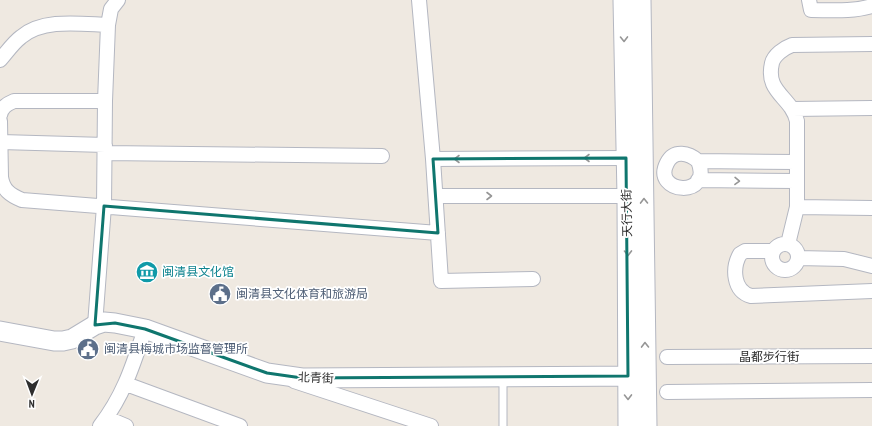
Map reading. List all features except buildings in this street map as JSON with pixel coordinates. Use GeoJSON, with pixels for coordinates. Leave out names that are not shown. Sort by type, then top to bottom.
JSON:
{"type":"FeatureCollection","features":[{"type":"Feature","properties":{"kind":"main road","name":"天行大街"},"geometry":{"type":"LineString","coordinates":[[623,0],[635,159],[627,196],[637,376],[628,426]]}},
{"type":"Feature","properties":{"kind":"main road"},"geometry":{"type":"LineString","coordinates":[[641,0],[635,159],[644,180],[637,376],[646,426]]}},
{"type":"Feature","properties":{"kind":"main road","name":"北青街"},"geometry":{"type":"LineString","coordinates":[[0,331],[54,341],[63,341],[72,339],[95,325],[104,322],[115,323],[145,329],[268,373],[302,378],[637,376]]}},
{"type":"Feature","properties":{"kind":"street"},"geometry":{"type":"LineString","coordinates":[[95,325],[104,206],[105,101],[108,24],[111,9],[118,0]]}},
{"type":"Feature","properties":{"kind":"street"},"geometry":{"type":"LineString","coordinates":[[419,0],[436,196],[441,281],[533,279]]}},
{"type":"Feature","properties":{"kind":"street"},"geometry":{"type":"LineString","coordinates":[[809,0],[811,10],[847,10],[872,6]]}},
{"type":"Feature","properties":{"kind":"street"},"geometry":{"type":"LineString","coordinates":[[0,60],[21,37],[31,30],[41,26],[52,24],[108,24]]}},
{"type":"Feature","properties":{"kind":"street"},"geometry":{"type":"LineString","coordinates":[[788,244],[797,207],[797,121],[795,112],[777,92],[771,79],[773,60],[785,47],[792,45],[872,44]]}},
{"type":"Feature","properties":{"kind":"street"},"geometry":{"type":"LineString","coordinates":[[0,115],[1,110],[7,104],[14,101],[105,101]]}},
{"type":"Feature","properties":{"kind":"street"},"geometry":{"type":"LineString","coordinates":[[792,109],[872,108]]}},
{"type":"Feature","properties":{"kind":"street"},"geometry":{"type":"LineString","coordinates":[[0,121],[2,186],[14,197],[22,200],[438,233]]}},
{"type":"Feature","properties":{"kind":"street"},"geometry":{"type":"LineString","coordinates":[[1,142],[105,149],[382,156]]}},
{"type":"Feature","properties":{"kind":"street"},"geometry":{"type":"LineString","coordinates":[[698,161],[701,172],[698,180],[692,186],[681,189],[671,185],[667,180],[665,169],[668,161],[675,155],[681,153],[687,154],[698,161],[797,162]]}},
{"type":"Feature","properties":{"kind":"street"},"geometry":{"type":"LineString","coordinates":[[433,159],[635,159],[668,161]]}},
{"type":"Feature","properties":{"kind":"street"},"geometry":{"type":"LineString","coordinates":[[644,180],[667,180]]}},
{"type":"Feature","properties":{"kind":"street"},"geometry":{"type":"LineString","coordinates":[[698,180],[797,181]]}},
{"type":"Feature","properties":{"kind":"street"},"geometry":{"type":"LineString","coordinates":[[436,196],[627,196]]}},
{"type":"Feature","properties":{"kind":"street"},"geometry":{"type":"LineString","coordinates":[[797,207],[872,208]]}},
{"type":"Feature","properties":{"kind":"street"},"geometry":{"type":"LineString","coordinates":[[788,244],[797,252],[798,258],[796,265],[788,269],[780,269],[772,259],[773,251],[779,245],[788,244]]}},
{"type":"Feature","properties":{"kind":"street"},"geometry":{"type":"LineString","coordinates":[[773,251],[745,251],[740,254],[735,266],[735,280],[744,294],[751,296],[872,291]]}},
{"type":"Feature","properties":{"kind":"street"},"geometry":{"type":"LineString","coordinates":[[798,258],[844,259],[872,266]]}},
{"type":"Feature","properties":{"kind":"street"},"geometry":{"type":"LineString","coordinates":[[126,426],[103,422],[117,402],[126,384],[145,329]]}},
{"type":"Feature","properties":{"kind":"street","name":"晶都步行街"},"geometry":{"type":"LineString","coordinates":[[667,357],[872,356]]}},
{"type":"Feature","properties":{"kind":"street"},"geometry":{"type":"LineString","coordinates":[[268,373],[431,426]]}},
{"type":"Feature","properties":{"kind":"street"},"geometry":{"type":"LineString","coordinates":[[126,384],[240,426]]}},
{"type":"Feature","properties":{"kind":"street"},"geometry":{"type":"LineString","coordinates":[[667,392],[872,390]]}},
{"type":"Feature","properties":{"kind":"lane"},"geometry":{"type":"LineString","coordinates":[[502,377],[503,426]]}},
{"type":"Feature","properties":{"kind":"highlighted area"},"geometry":{"type":"Polygon","coordinates":[[[626,158],[628,376],[302,378],[267,373],[145,329],[115,323],[95,325],[104,206],[438,233],[433,159],[626,158]]]}},
{"type":"Feature","properties":{"kind":"place","name":"闽清县文化馆"},"geometry":{"type":"Point","coordinates":[147,272]}},
{"type":"Feature","properties":{"kind":"place","name":"闽清县文化体育和旅游局"},"geometry":{"type":"Point","coordinates":[220,294]}},
{"type":"Feature","properties":{"kind":"place","name":"闽清县梅城市场监督管理所"},"geometry":{"type":"Point","coordinates":[88,349]}}]}
